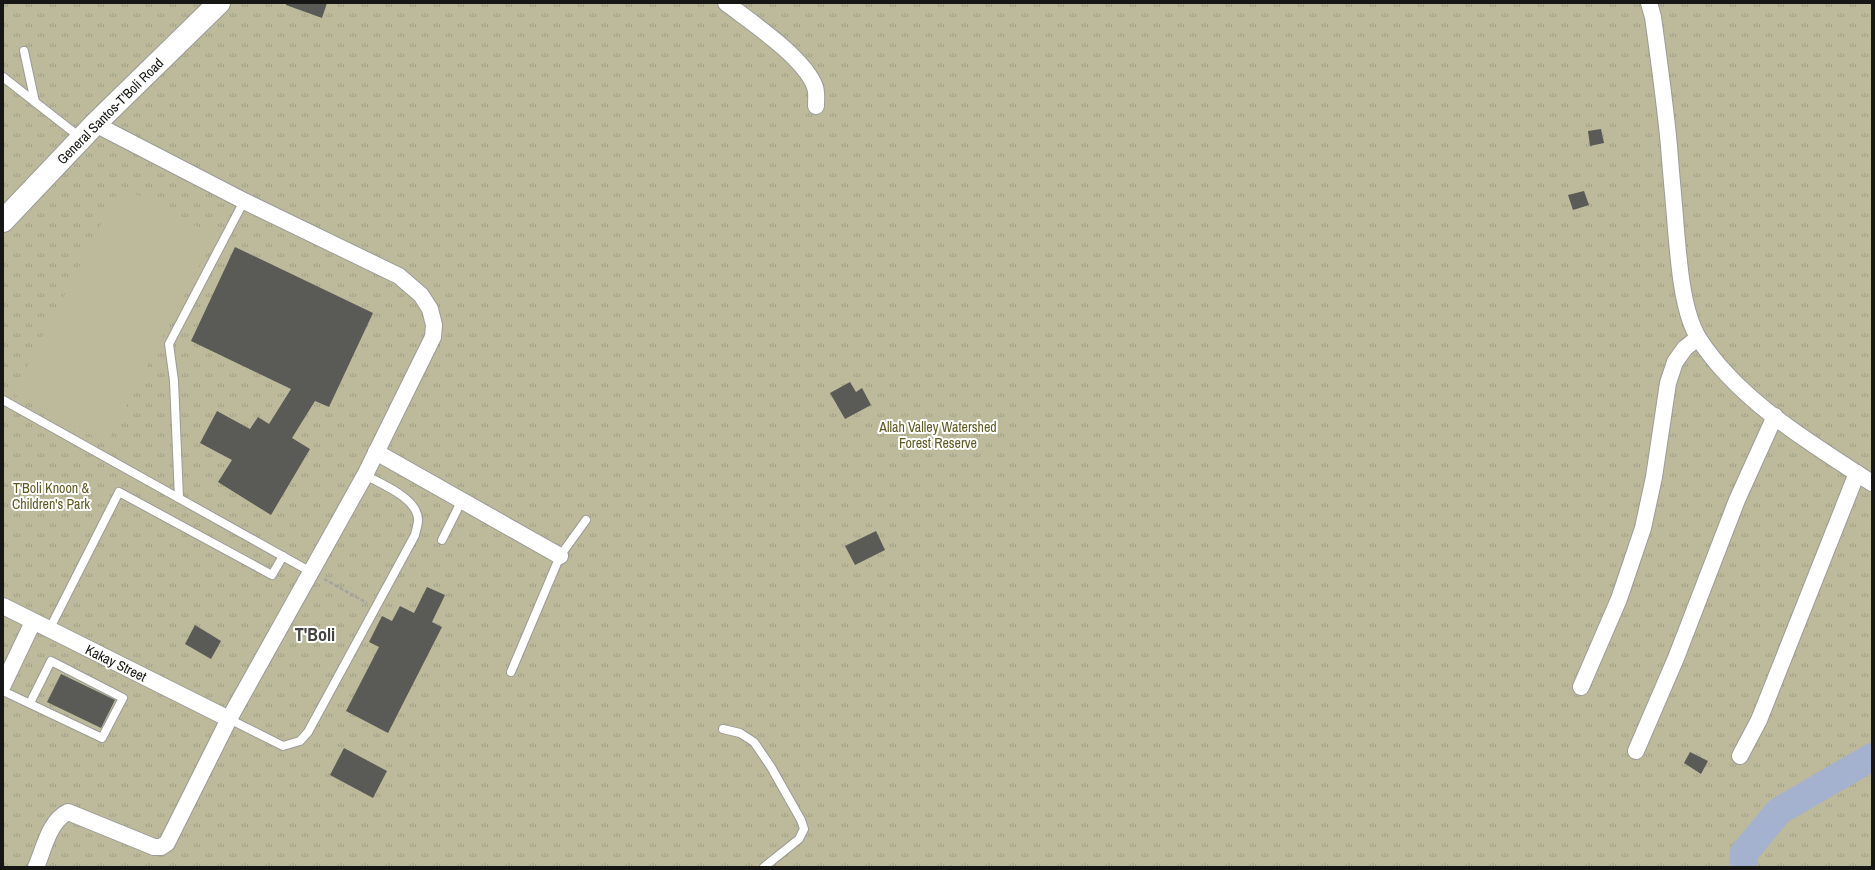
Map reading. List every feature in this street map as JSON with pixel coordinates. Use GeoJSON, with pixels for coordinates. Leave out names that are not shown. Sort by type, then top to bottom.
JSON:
{"type":"FeatureCollection","features":[{"type":"Feature","properties":{"kind":"main road","name":"General Santos-T'Boli Road"},"geometry":{"type":"LineString","coordinates":[[3,221],[88,131],[219,3]]}},
{"type":"Feature","properties":{"kind":"street"},"geometry":{"type":"LineString","coordinates":[[726,3],[789,54],[808,73],[815,88],[816,106]]}},
{"type":"Feature","properties":{"kind":"street"},"geometry":{"type":"LineString","coordinates":[[1649,3],[1653,17],[1665,107],[1679,259],[1685,303],[1698,338],[1727,375],[1775,416],[1809,442],[1872,483]]}},
{"type":"Feature","properties":{"kind":"street"},"geometry":{"type":"LineString","coordinates":[[36,867],[55,823],[61,816],[68,812],[154,847],[161,847],[167,843],[229,719],[365,475],[433,337],[434,325],[430,309],[421,294],[399,276],[244,201],[88,131]]}},
{"type":"Feature","properties":{"kind":"street"},"geometry":{"type":"LineString","coordinates":[[1581,687],[1619,599],[1643,528],[1654,477],[1668,383],[1675,362],[1685,348],[1698,338]]}},
{"type":"Feature","properties":{"kind":"street"},"geometry":{"type":"LineString","coordinates":[[1636,751],[1676,658],[1738,500],[1775,416]]}},
{"type":"Feature","properties":{"kind":"street"},"geometry":{"type":"LineString","coordinates":[[376,452],[560,556]]}},
{"type":"Feature","properties":{"kind":"street"},"geometry":{"type":"LineString","coordinates":[[1740,756],[1759,720],[1857,473]]}},
{"type":"Feature","properties":{"kind":"street","name":"Kakay Street"},"geometry":{"type":"LineString","coordinates":[[3,606],[229,719]]}},
{"type":"Feature","properties":{"kind":"street"},"geometry":{"type":"LineString","coordinates":[[3,685],[33,622]]}},
{"type":"Feature","properties":{"kind":"lane"},"geometry":{"type":"LineString","coordinates":[[24,51],[35,102]]}},
{"type":"Feature","properties":{"kind":"lane"},"geometry":{"type":"LineString","coordinates":[[3,77],[35,102],[88,131]]}},
{"type":"Feature","properties":{"kind":"lane"},"geometry":{"type":"LineString","coordinates":[[178,498],[174,380],[169,344],[244,201]]}},
{"type":"Feature","properties":{"kind":"lane"},"geometry":{"type":"LineString","coordinates":[[3,400],[311,572]]}},
{"type":"Feature","properties":{"kind":"lane"},"geometry":{"type":"LineString","coordinates":[[229,719],[283,746],[300,741],[308,732],[415,535],[418,520],[416,509],[405,497],[365,475]]}},
{"type":"Feature","properties":{"kind":"lane"},"geometry":{"type":"LineString","coordinates":[[49,630],[119,492],[272,575],[283,556]]}},
{"type":"Feature","properties":{"kind":"lane"},"geometry":{"type":"LineString","coordinates":[[442,540],[462,500]]}},
{"type":"Feature","properties":{"kind":"lane"},"geometry":{"type":"LineString","coordinates":[[511,672],[560,556],[586,520]]}},
{"type":"Feature","properties":{"kind":"lane"},"geometry":{"type":"LineString","coordinates":[[3,691],[102,738],[123,698],[51,661],[30,703]]}},
{"type":"Feature","properties":{"kind":"lane"},"geometry":{"type":"LineString","coordinates":[[723,730],[740,733],[754,742],[771,767],[801,820],[804,829],[799,839],[764,867]]}},
{"type":"Feature","properties":{"kind":"path"},"geometry":{"type":"LineString","coordinates":[[311,572],[376,608]]}},
{"type":"Feature","properties":{"kind":"green space","name":"Allah Valley Watershed Forest Reserve"},"geometry":{"type":"Polygon","coordinates":[[[3,3],[1872,3],[1872,867],[3,867],[3,3]]]}},
{"type":"Feature","properties":{"kind":"green space"},"geometry":{"type":"Polygon","coordinates":[[[121,186],[215,236],[107,443],[13,394],[121,186]]]}},
{"type":"Feature","properties":{"kind":"building"},"geometry":{"type":"Polygon","coordinates":[[[286,3],[327,3],[322,18],[286,5],[286,3]]]}},
{"type":"Feature","properties":{"kind":"building"},"geometry":{"type":"Polygon","coordinates":[[[1601,129],[1604,143],[1590,146],[1588,131],[1601,129]]]}},
{"type":"Feature","properties":{"kind":"building"},"geometry":{"type":"Polygon","coordinates":[[[1584,191],[1589,205],[1573,210],[1568,195],[1584,191]]]}},
{"type":"Feature","properties":{"kind":"building"},"geometry":{"type":"Polygon","coordinates":[[[235,247],[373,313],[329,407],[315,401],[292,438],[310,449],[271,515],[218,482],[232,460],[200,443],[217,411],[250,429],[258,417],[269,424],[291,389],[191,341],[235,247]]]}},
{"type":"Feature","properties":{"kind":"building"},"geometry":{"type":"Polygon","coordinates":[[[850,382],[856,392],[862,388],[871,405],[845,419],[830,393],[850,382]]]}},
{"type":"Feature","properties":{"kind":"building"},"geometry":{"type":"Polygon","coordinates":[[[876,531],[885,550],[855,565],[845,546],[876,531]]]}},
{"type":"Feature","properties":{"kind":"building"},"geometry":{"type":"Polygon","coordinates":[[[427,587],[445,595],[432,622],[442,627],[388,733],[346,711],[379,647],[369,642],[382,616],[392,621],[400,606],[414,613],[427,587]]]}},
{"type":"Feature","properties":{"kind":"building"},"geometry":{"type":"Polygon","coordinates":[[[195,625],[221,641],[211,659],[185,644],[195,625]]]}},
{"type":"Feature","properties":{"kind":"building"},"geometry":{"type":"Polygon","coordinates":[[[61,674],[115,700],[101,728],[47,702],[61,674]]]}},
{"type":"Feature","properties":{"kind":"building"},"geometry":{"type":"Polygon","coordinates":[[[344,748],[387,771],[373,798],[330,775],[344,748]]]}},
{"type":"Feature","properties":{"kind":"building"},"geometry":{"type":"Polygon","coordinates":[[[1690,752],[1708,761],[1701,774],[1684,763],[1690,752]]]}},
{"type":"Feature","properties":{"kind":"waterway"},"geometry":{"type":"LineString","coordinates":[[1743,867],[1744,853],[1779,811],[1872,757]]}},
{"type":"Feature","properties":{"kind":"district","name":"T'Boli"},"geometry":{"type":"Point","coordinates":[315,635]}},
{"type":"Feature","properties":{"kind":"park label","name":"T'Boli Knoon & Children's Park"},"geometry":{"type":"Point","coordinates":[51,496]}}]}
